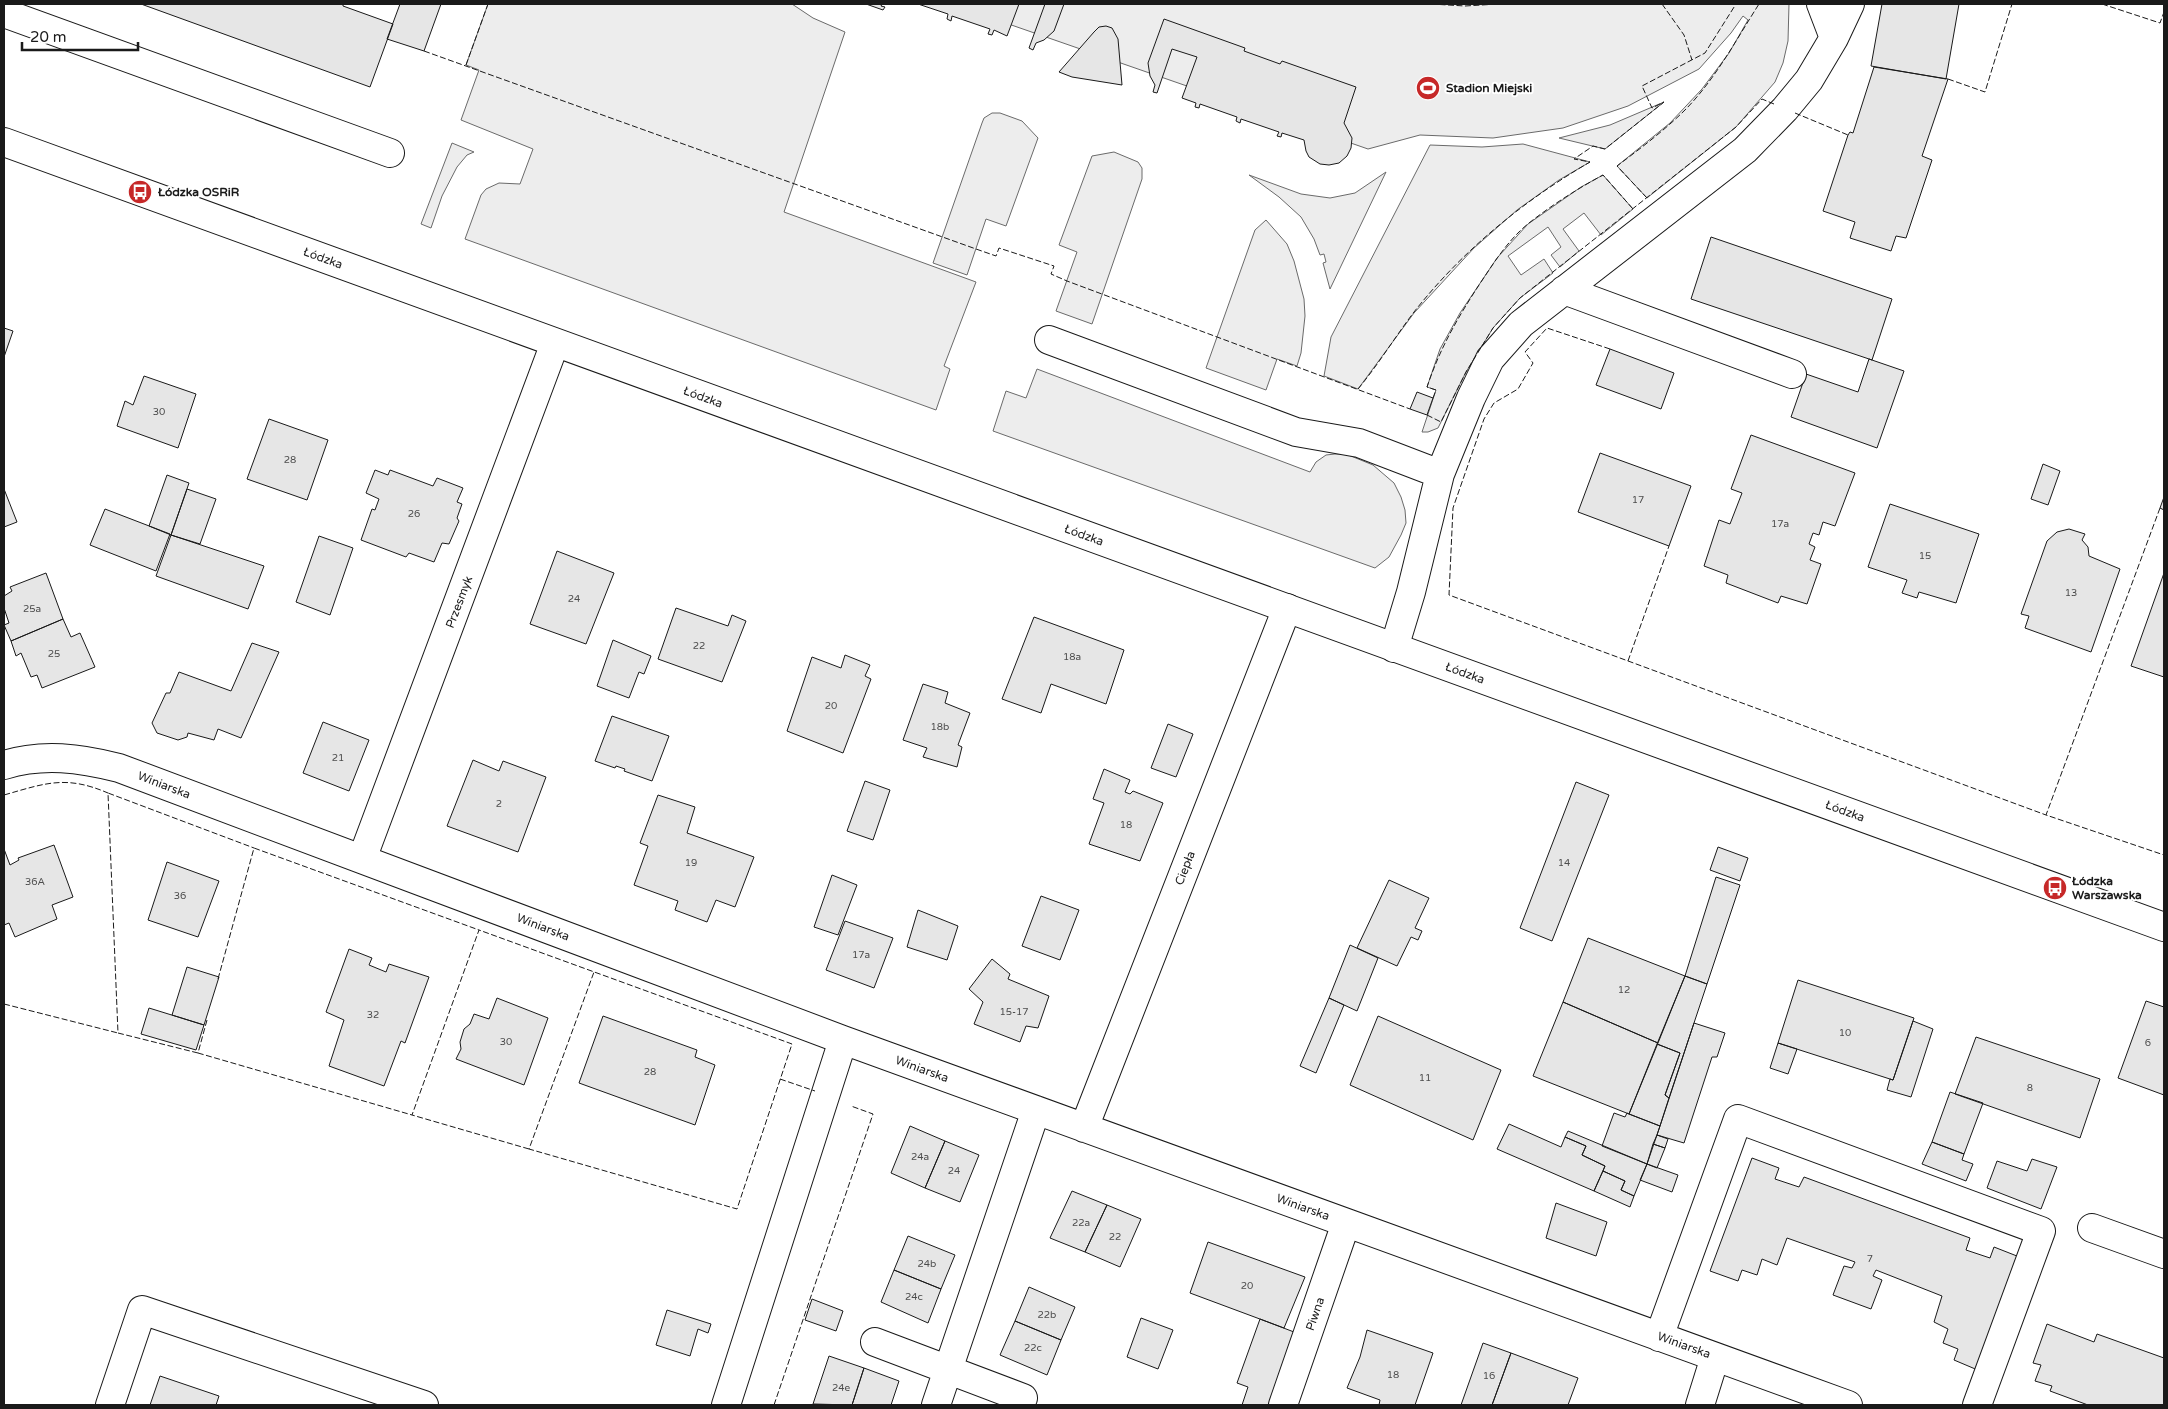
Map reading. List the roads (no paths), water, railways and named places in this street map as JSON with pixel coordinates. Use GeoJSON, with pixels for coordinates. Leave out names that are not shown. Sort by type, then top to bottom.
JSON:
{"type":"FeatureCollection","features":[{"type":"Feature","properties":{"kind":"street"},"geometry":{"type":"LineString","coordinates":[[1821,4],[1834,38]]}},
{"type":"Feature","properties":{"kind":"street"},"geometry":{"type":"LineString","coordinates":[[1394,648],[1411,592],[1440,474],[1471,398],[1490,359],[1521,324],[1745,150],[1786,109],[1809,80],[1834,38],[1850,4]]}},
{"type":"Feature","properties":{"kind":"street"},"geometry":{"type":"LineString","coordinates":[[4,13],[390,153]]}},
{"type":"Feature","properties":{"kind":"street","name":"Łódzka"},"geometry":{"type":"LineString","coordinates":[[4,142],[2164,927]]}},
{"type":"Feature","properties":{"kind":"street"},"geometry":{"type":"LineString","coordinates":[[1564,290],[1792,374]]}},
{"type":"Feature","properties":{"kind":"street"},"geometry":{"type":"LineString","coordinates":[[1048,340],[1296,432],[1359,443],[1440,474]]}},
{"type":"Feature","properties":{"kind":"street","name":"Przesmyk"},"geometry":{"type":"LineString","coordinates":[[362,860],[555,343]]}},
{"type":"Feature","properties":{"kind":"street","name":"Ciepła"},"geometry":{"type":"LineString","coordinates":[[1084,1128],[1287,608]]}},
{"type":"Feature","properties":{"kind":"street","name":"Winiarska"},"geometry":{"type":"LineString","coordinates":[[6,758],[75,759],[119,768],[843,1040],[1848,1405]]}},
{"type":"Feature","properties":{"kind":"street"},"geometry":{"type":"LineString","coordinates":[[726,1405],[843,1040]]}},
{"type":"Feature","properties":{"kind":"street"},"geometry":{"type":"LineString","coordinates":[[936,1405],[1036,1110]]}},
{"type":"Feature","properties":{"kind":"street"},"geometry":{"type":"LineString","coordinates":[[1659,1336],[1738,1119],[2041,1231],[1977,1405]]}},
{"type":"Feature","properties":{"kind":"street","name":"Piwna"},"geometry":{"type":"LineString","coordinates":[[1283,1405],[1346,1223]]}},
{"type":"Feature","properties":{"kind":"street"},"geometry":{"type":"LineString","coordinates":[[2092,1228],[2164,1254]]}},
{"type":"Feature","properties":{"kind":"street"},"geometry":{"type":"LineString","coordinates":[[110,1405],[142,1310],[424,1405]]}},
{"type":"Feature","properties":{"kind":"street"},"geometry":{"type":"LineString","coordinates":[[875,1342],[1023,1398]]}},
{"type":"Feature","properties":{"kind":"street"},"geometry":{"type":"LineString","coordinates":[[1700,1405],[1715,1357]]}},
{"type":"Feature","properties":{"kind":"place","name":"Stadion Miejski"},"geometry":{"type":"Point","coordinates":[1428,88]}},
{"type":"Feature","properties":{"kind":"place","name":"Łódzka OSRiR"},"geometry":{"type":"Point","coordinates":[140,192]}},
{"type":"Feature","properties":{"kind":"place","name":"Łódzka Warszawska"},"geometry":{"type":"Point","coordinates":[2055,888]}}]}
